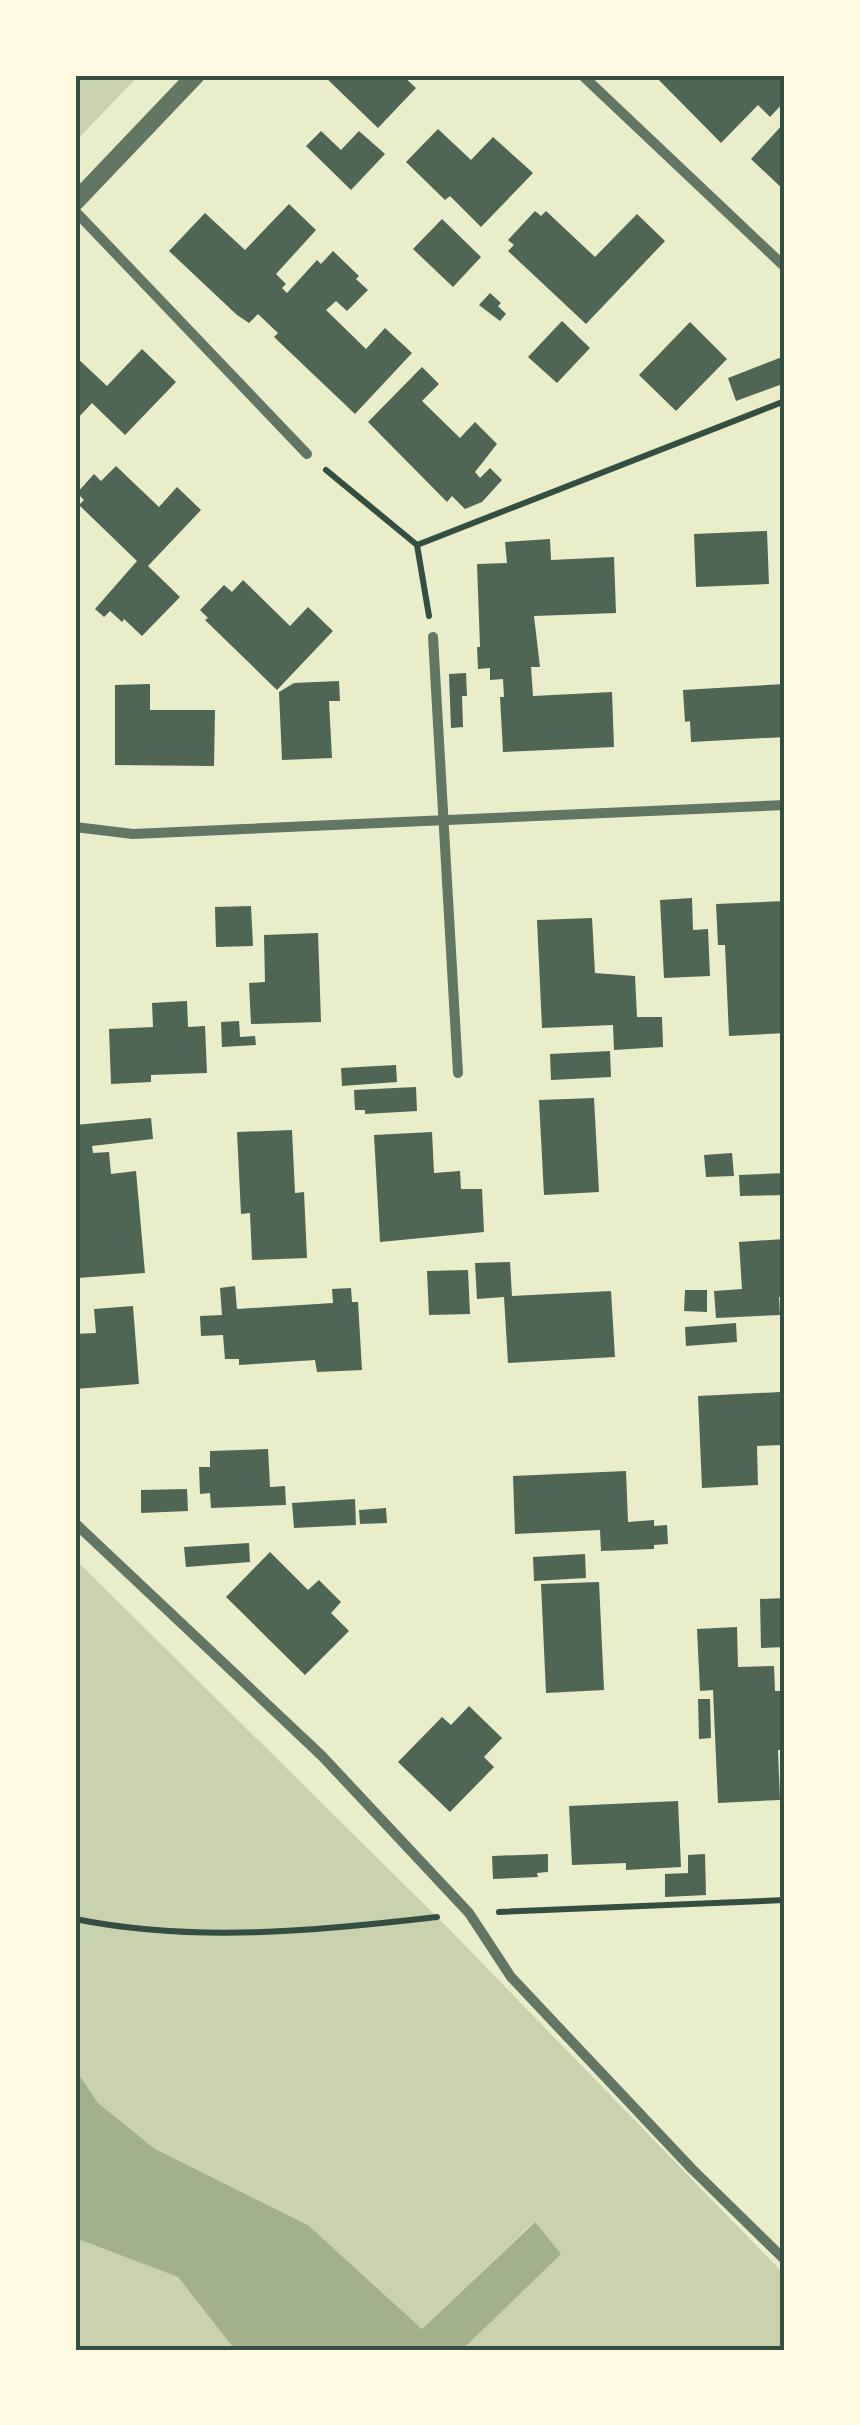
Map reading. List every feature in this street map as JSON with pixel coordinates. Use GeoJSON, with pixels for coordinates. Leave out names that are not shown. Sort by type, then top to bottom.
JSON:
{"type":"FeatureCollection","features":[{"type":"Feature","properties":{"kind":"street"},"geometry":{"type":"LineString","coordinates":[[75,202],[196,75]]}},
{"type":"Feature","properties":{"kind":"street"},"geometry":{"type":"LineString","coordinates":[[582,75],[785,266]]}},
{"type":"Feature","properties":{"kind":"street"},"geometry":{"type":"LineString","coordinates":[[75,212],[307,454]]}},
{"type":"Feature","properties":{"kind":"street"},"geometry":{"type":"LineString","coordinates":[[433,637],[458,1073]]}},
{"type":"Feature","properties":{"kind":"street"},"geometry":{"type":"LineString","coordinates":[[75,827],[133,834],[785,804]]}},
{"type":"Feature","properties":{"kind":"street"},"geometry":{"type":"LineString","coordinates":[[75,1523],[322,1756],[469,1913],[511,1977],[692,2169],[785,2260]]}},
{"type":"Feature","properties":{"kind":"path"},"geometry":{"type":"LineString","coordinates":[[417,545],[785,401]]}},
{"type":"Feature","properties":{"kind":"path"},"geometry":{"type":"LineString","coordinates":[[307,454],[417,545],[433,637]]}},
{"type":"Feature","properties":{"kind":"path"},"geometry":{"type":"LineString","coordinates":[[75,1919],[113,1927],[207,1935],[469,1913],[785,1900]]}},
{"type":"Feature","properties":{"kind":"shaded area"},"geometry":{"type":"Polygon","coordinates":[[[75,75],[139,75],[75,142],[75,75]]]}},
{"type":"Feature","properties":{"kind":"shaded area"},"geometry":{"type":"Polygon","coordinates":[[[75,1559],[448,1928],[785,2275],[785,2350],[462,2350],[560,2254],[534,2222],[422,2329],[308,2225],[155,2150],[98,2103],[75,2069],[75,1559]]]}},
{"type":"Feature","properties":{"kind":"shaded area"},"geometry":{"type":"Polygon","coordinates":[[[75,2069],[98,2103],[155,2149],[308,2225],[422,2329],[535,2222],[561,2254],[462,2350],[235,2350],[178,2277],[75,2238],[75,2069]]]}},
{"type":"Feature","properties":{"kind":"shaded area"},"geometry":{"type":"Polygon","coordinates":[[[75,2238],[178,2277],[235,2350],[75,2350],[75,2238]]]}},
{"type":"Feature","properties":{"kind":"building"},"geometry":{"type":"Polygon","coordinates":[[[323,75],[402,75],[416,88],[378,128],[323,75]]]}},
{"type":"Feature","properties":{"kind":"building"},"geometry":{"type":"Polygon","coordinates":[[[654,75],[785,75],[785,101],[770,117],[758,105],[721,143],[654,75]]]}},
{"type":"Feature","properties":{"kind":"building"},"geometry":{"type":"Polygon","coordinates":[[[785,122],[785,191],[751,159],[785,122]]]}},
{"type":"Feature","properties":{"kind":"building"},"geometry":{"type":"Polygon","coordinates":[[[438,129],[471,160],[493,137],[533,173],[481,227],[450,196],[445,200],[406,162],[438,129]]]}},
{"type":"Feature","properties":{"kind":"building"},"geometry":{"type":"Polygon","coordinates":[[[321,131],[341,150],[359,131],[385,154],[351,190],[306,146],[321,131]]]}},
{"type":"Feature","properties":{"kind":"building"},"geometry":{"type":"Polygon","coordinates":[[[289,204],[316,230],[276,274],[286,284],[282,288],[287,293],[317,260],[321,264],[333,251],[368,290],[347,311],[336,301],[326,310],[366,349],[385,328],[412,353],[355,414],[274,337],[278,333],[258,314],[249,323],[237,315],[169,251],[205,213],[245,250],[289,204]]]}},
{"type":"Feature","properties":{"kind":"building"},"geometry":{"type":"Polygon","coordinates":[[[535,211],[541,216],[546,211],[595,257],[637,214],[665,241],[586,324],[508,251],[514,245],[508,240],[535,211]]]}},
{"type":"Feature","properties":{"kind":"building"},"geometry":{"type":"Polygon","coordinates":[[[442,219],[481,257],[453,287],[413,249],[442,219]]]}},
{"type":"Feature","properties":{"kind":"building"},"geometry":{"type":"Polygon","coordinates":[[[490,293],[506,314],[500,321],[479,305],[490,293]]]}},
{"type":"Feature","properties":{"kind":"building"},"geometry":{"type":"Polygon","coordinates":[[[562,321],[590,348],[557,383],[528,357],[562,321]]]}},
{"type":"Feature","properties":{"kind":"building"},"geometry":{"type":"Polygon","coordinates":[[[690,322],[727,359],[676,411],[639,375],[690,322]]]}},
{"type":"Feature","properties":{"kind":"building"},"geometry":{"type":"Polygon","coordinates":[[[142,349],[176,382],[125,435],[92,403],[75,421],[75,356],[107,386],[142,349]]]}},
{"type":"Feature","properties":{"kind":"building"},"geometry":{"type":"Polygon","coordinates":[[[782,357],[785,383],[736,401],[728,378],[782,357]]]}},
{"type":"Feature","properties":{"kind":"building"},"geometry":{"type":"Polygon","coordinates":[[[422,367],[439,384],[422,401],[460,438],[475,422],[497,444],[475,472],[480,478],[490,468],[502,480],[482,502],[465,509],[452,496],[447,502],[368,422],[422,367]]]}},
{"type":"Feature","properties":{"kind":"building"},"geometry":{"type":"Polygon","coordinates":[[[116,466],[159,507],[177,487],[201,510],[148,566],[180,597],[142,636],[124,619],[122,622],[110,611],[104,617],[95,609],[137,561],[79,505],[84,500],[77,493],[94,474],[101,481],[116,466]]]}},
{"type":"Feature","properties":{"kind":"building"},"geometry":{"type":"Polygon","coordinates":[[[767,531],[769,584],[696,587],[694,534],[767,531]]]}},
{"type":"Feature","properties":{"kind":"building"},"geometry":{"type":"Polygon","coordinates":[[[550,539],[551,560],[614,557],[616,613],[534,616],[540,667],[531,667],[533,696],[612,692],[614,747],[503,752],[503,679],[490,680],[490,668],[478,669],[477,564],[507,563],[505,542],[550,539]]]}},
{"type":"Feature","properties":{"kind":"building"},"geometry":{"type":"Polygon","coordinates":[[[243,580],[290,626],[308,607],[333,631],[277,690],[205,620],[208,618],[200,610],[224,585],[232,592],[243,580]]]}},
{"type":"Feature","properties":{"kind":"building"},"geometry":{"type":"Polygon","coordinates":[[[466,673],[463,727],[451,728],[449,674],[466,673]]]}},
{"type":"Feature","properties":{"kind":"building"},"geometry":{"type":"Polygon","coordinates":[[[339,681],[340,701],[329,701],[332,758],[282,760],[279,692],[294,683],[339,681]]]}},
{"type":"Feature","properties":{"kind":"building"},"geometry":{"type":"Polygon","coordinates":[[[150,684],[150,710],[215,710],[214,766],[115,765],[115,685],[150,684]]]}},
{"type":"Feature","properties":{"kind":"building"},"geometry":{"type":"Polygon","coordinates":[[[785,684],[785,737],[691,742],[683,690],[785,684]]]}},
{"type":"Feature","properties":{"kind":"building"},"geometry":{"type":"Polygon","coordinates":[[[692,898],[693,930],[708,929],[710,976],[664,978],[660,900],[692,898]]]}},
{"type":"Feature","properties":{"kind":"building"},"geometry":{"type":"Polygon","coordinates":[[[785,901],[785,1033],[729,1036],[725,945],[718,945],[716,904],[785,901]]]}},
{"type":"Feature","properties":{"kind":"building"},"geometry":{"type":"Polygon","coordinates":[[[251,906],[253,946],[216,947],[215,907],[251,906]]]}},
{"type":"Feature","properties":{"kind":"building"},"geometry":{"type":"Polygon","coordinates":[[[592,918],[595,973],[635,976],[637,1017],[662,1017],[663,1047],[614,1050],[613,1025],[542,1028],[537,920],[592,918]]]}},
{"type":"Feature","properties":{"kind":"building"},"geometry":{"type":"Polygon","coordinates":[[[318,933],[321,1022],[251,1024],[249,983],[265,982],[264,935],[318,933]]]}},
{"type":"Feature","properties":{"kind":"building"},"geometry":{"type":"Polygon","coordinates":[[[187,1001],[188,1027],[205,1026],[207,1073],[151,1075],[151,1082],[111,1084],[109,1029],[153,1027],[152,1003],[187,1001]]]}},
{"type":"Feature","properties":{"kind":"building"},"geometry":{"type":"Polygon","coordinates":[[[239,1021],[240,1037],[255,1036],[256,1045],[222,1047],[221,1022],[239,1021]]]}},
{"type":"Feature","properties":{"kind":"building"},"geometry":{"type":"Polygon","coordinates":[[[610,1051],[611,1077],[551,1080],[550,1054],[610,1051]]]}},
{"type":"Feature","properties":{"kind":"building"},"geometry":{"type":"Polygon","coordinates":[[[396,1065],[397,1082],[342,1086],[341,1068],[396,1065]]]}},
{"type":"Feature","properties":{"kind":"building"},"geometry":{"type":"Polygon","coordinates":[[[416,1087],[417,1111],[365,1114],[365,1110],[355,1110],[354,1090],[416,1087]]]}},
{"type":"Feature","properties":{"kind":"building"},"geometry":{"type":"Polygon","coordinates":[[[594,1098],[599,1192],[544,1195],[539,1100],[594,1098]]]}},
{"type":"Feature","properties":{"kind":"building"},"geometry":{"type":"Polygon","coordinates":[[[151,1118],[153,1139],[92,1146],[93,1153],[109,1152],[111,1174],[136,1171],[145,1273],[78,1278],[75,1125],[151,1118]]]}},
{"type":"Feature","properties":{"kind":"building"},"geometry":{"type":"Polygon","coordinates":[[[292,1130],[295,1193],[304,1192],[307,1258],[252,1260],[250,1213],[241,1214],[237,1132],[292,1130]]]}},
{"type":"Feature","properties":{"kind":"building"},"geometry":{"type":"Polygon","coordinates":[[[432,1132],[434,1173],[460,1171],[461,1189],[482,1189],[484,1232],[380,1242],[374,1135],[432,1132]]]}},
{"type":"Feature","properties":{"kind":"building"},"geometry":{"type":"Polygon","coordinates":[[[732,1153],[734,1176],[706,1177],[704,1155],[732,1153]]]}},
{"type":"Feature","properties":{"kind":"building"},"geometry":{"type":"Polygon","coordinates":[[[785,1173],[785,1195],[740,1196],[739,1175],[785,1173]]]}},
{"type":"Feature","properties":{"kind":"building"},"geometry":{"type":"Polygon","coordinates":[[[785,1239],[785,1297],[779,1297],[780,1315],[716,1318],[714,1291],[742,1289],[739,1242],[785,1239]]]}},
{"type":"Feature","properties":{"kind":"building"},"geometry":{"type":"Polygon","coordinates":[[[510,1262],[512,1296],[611,1291],[615,1357],[508,1363],[504,1297],[477,1299],[475,1263],[510,1262]]]}},
{"type":"Feature","properties":{"kind":"building"},"geometry":{"type":"Polygon","coordinates":[[[468,1270],[470,1314],[429,1315],[427,1271],[468,1270]]]}},
{"type":"Feature","properties":{"kind":"building"},"geometry":{"type":"Polygon","coordinates":[[[235,1286],[237,1309],[333,1303],[332,1289],[351,1288],[352,1302],[358,1302],[362,1370],[317,1372],[315,1360],[239,1365],[239,1359],[225,1359],[223,1335],[201,1336],[200,1316],[222,1315],[220,1288],[235,1286]]]}},
{"type":"Feature","properties":{"kind":"building"},"geometry":{"type":"Polygon","coordinates":[[[685,1290],[707,1290],[707,1312],[684,1311],[685,1290]]]}},
{"type":"Feature","properties":{"kind":"building"},"geometry":{"type":"Polygon","coordinates":[[[133,1306],[139,1384],[75,1389],[75,1334],[96,1333],[94,1309],[133,1306]]]}},
{"type":"Feature","properties":{"kind":"building"},"geometry":{"type":"Polygon","coordinates":[[[736,1323],[737,1342],[686,1346],[685,1327],[736,1323]]]}},
{"type":"Feature","properties":{"kind":"building"},"geometry":{"type":"Polygon","coordinates":[[[780,1392],[782,1445],[757,1446],[758,1485],[702,1488],[698,1396],[780,1392]]]}},
{"type":"Feature","properties":{"kind":"building"},"geometry":{"type":"Polygon","coordinates":[[[268,1449],[270,1487],[285,1486],[286,1505],[211,1508],[210,1493],[200,1494],[199,1467],[210,1467],[210,1451],[268,1449]]]}},
{"type":"Feature","properties":{"kind":"building"},"geometry":{"type":"Polygon","coordinates":[[[626,1471],[628,1522],[654,1520],[654,1526],[667,1525],[668,1544],[654,1545],[654,1549],[601,1551],[600,1530],[515,1534],[513,1476],[626,1471]]]}},
{"type":"Feature","properties":{"kind":"building"},"geometry":{"type":"Polygon","coordinates":[[[187,1489],[188,1511],[141,1513],[141,1490],[187,1489]]]}},
{"type":"Feature","properties":{"kind":"building"},"geometry":{"type":"Polygon","coordinates":[[[355,1499],[356,1525],[294,1528],[292,1503],[355,1499]]]}},
{"type":"Feature","properties":{"kind":"building"},"geometry":{"type":"Polygon","coordinates":[[[386,1508],[387,1523],[360,1524],[359,1510],[386,1508]]]}},
{"type":"Feature","properties":{"kind":"building"},"geometry":{"type":"Polygon","coordinates":[[[249,1543],[250,1562],[186,1567],[184,1547],[249,1543]]]}},
{"type":"Feature","properties":{"kind":"building"},"geometry":{"type":"Polygon","coordinates":[[[270,1552],[308,1590],[319,1580],[341,1602],[331,1613],[349,1631],[305,1675],[226,1597],[270,1552]]]}},
{"type":"Feature","properties":{"kind":"building"},"geometry":{"type":"Polygon","coordinates":[[[585,1554],[586,1578],[534,1581],[533,1557],[585,1554]]]}},
{"type":"Feature","properties":{"kind":"building"},"geometry":{"type":"Polygon","coordinates":[[[599,1582],[604,1690],[546,1693],[541,1584],[599,1582]]]}},
{"type":"Feature","properties":{"kind":"building"},"geometry":{"type":"Polygon","coordinates":[[[785,1598],[785,1647],[761,1648],[760,1599],[785,1598]]]}},
{"type":"Feature","properties":{"kind":"building"},"geometry":{"type":"Polygon","coordinates":[[[737,1627],[738,1667],[774,1666],[775,1691],[785,1691],[785,1750],[778,1750],[780,1800],[718,1803],[713,1690],[700,1691],[697,1629],[737,1627]]]}},
{"type":"Feature","properties":{"kind":"building"},"geometry":{"type":"Polygon","coordinates":[[[698,1699],[710,1699],[711,1738],[699,1739],[698,1699]]]}},
{"type":"Feature","properties":{"kind":"building"},"geometry":{"type":"Polygon","coordinates":[[[469,1706],[502,1738],[484,1757],[494,1767],[450,1812],[398,1762],[442,1717],[451,1725],[469,1706]]]}},
{"type":"Feature","properties":{"kind":"building"},"geometry":{"type":"Polygon","coordinates":[[[678,1801],[681,1867],[626,1870],[626,1863],[572,1865],[569,1806],[678,1801]]]}},
{"type":"Feature","properties":{"kind":"building"},"geometry":{"type":"Polygon","coordinates":[[[548,1854],[548,1872],[537,1873],[538,1877],[493,1879],[492,1856],[548,1854]]]}},
{"type":"Feature","properties":{"kind":"building"},"geometry":{"type":"Polygon","coordinates":[[[705,1854],[706,1895],[665,1897],[665,1874],[688,1873],[688,1855],[705,1854]]]}}]}
